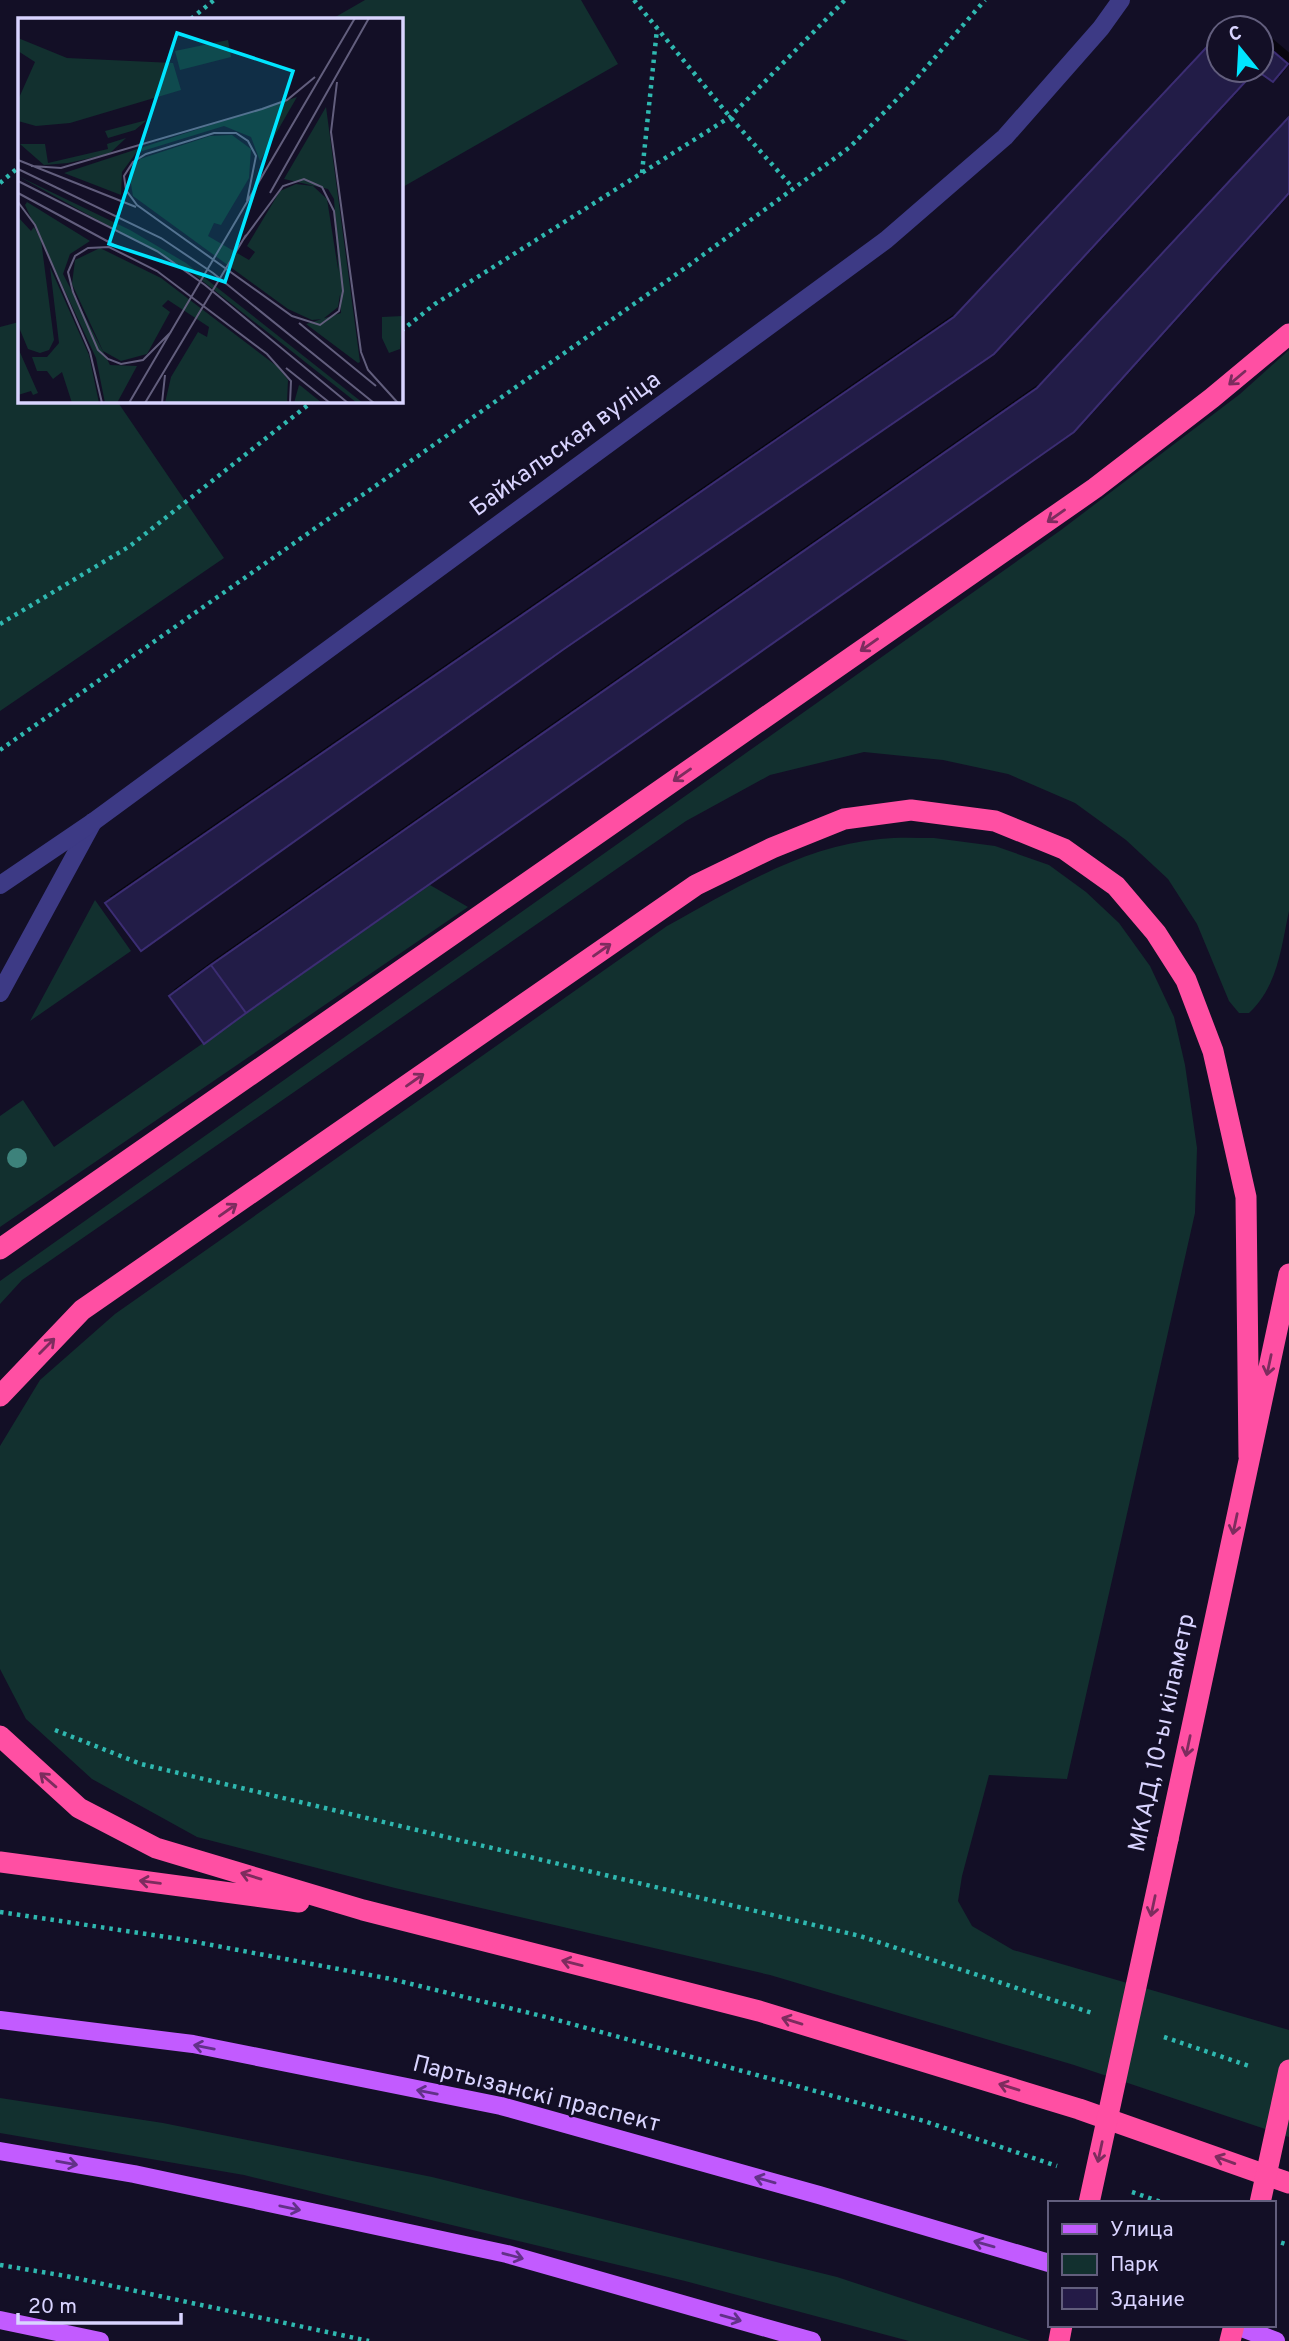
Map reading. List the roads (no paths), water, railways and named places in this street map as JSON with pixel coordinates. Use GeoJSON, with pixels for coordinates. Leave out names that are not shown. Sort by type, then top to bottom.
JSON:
{"type":"FeatureCollection","features":[{"type":"Feature","properties":{"kind":"highway"},"geometry":{"type":"LineString","coordinates":[[0,1249],[1095,488],[1212,398],[1289,334]]}},
{"type":"Feature","properties":{"kind":"highway"},"geometry":{"type":"LineString","coordinates":[[0,1396],[82,1311],[696,885],[772,848],[844,819],[911,810],[995,821],[1063,849],[1116,886],[1157,933],[1186,980],[1213,1051],[1246,1197],[1249,1457]]}},
{"type":"Feature","properties":{"kind":"highway","name":"МКАД, 10-ы кіламетр"},"geometry":{"type":"LineString","coordinates":[[1089,2201],[1289,1274]]}},
{"type":"Feature","properties":{"kind":"highway"},"geometry":{"type":"LineString","coordinates":[[0,1737],[79,1808],[156,1848],[363,1910],[759,2011],[1079,2109],[1289,2183]]}},
{"type":"Feature","properties":{"kind":"highway"},"geometry":{"type":"LineString","coordinates":[[0,1862],[363,1910]]}},
{"type":"Feature","properties":{"kind":"highway"},"geometry":{"type":"LineString","coordinates":[[1260,2201],[1289,2070]]}},
{"type":"Feature","properties":{"kind":"main road","name":"Партызанскі праспект"},"geometry":{"type":"LineString","coordinates":[[0,2020],[193,2044],[501,2106],[1048,2263]]}},
{"type":"Feature","properties":{"kind":"main road"},"geometry":{"type":"LineString","coordinates":[[0,2151],[134,2174],[507,2254],[813,2341]]}},
{"type":"Feature","properties":{"kind":"main road"},"geometry":{"type":"LineString","coordinates":[[0,2320],[100,2341]]}},
{"type":"Feature","properties":{"kind":"main road"},"geometry":{"type":"LineString","coordinates":[[1239,2327],[1276,2341]]}},
{"type":"Feature","properties":{"kind":"street","name":"Байкальская вуліца"},"geometry":{"type":"LineString","coordinates":[[0,885],[93,822],[886,240],[1005,138],[1101,28],[1121,0]]}},
{"type":"Feature","properties":{"kind":"street"},"geometry":{"type":"LineString","coordinates":[[0,993],[93,822]]}}]}
